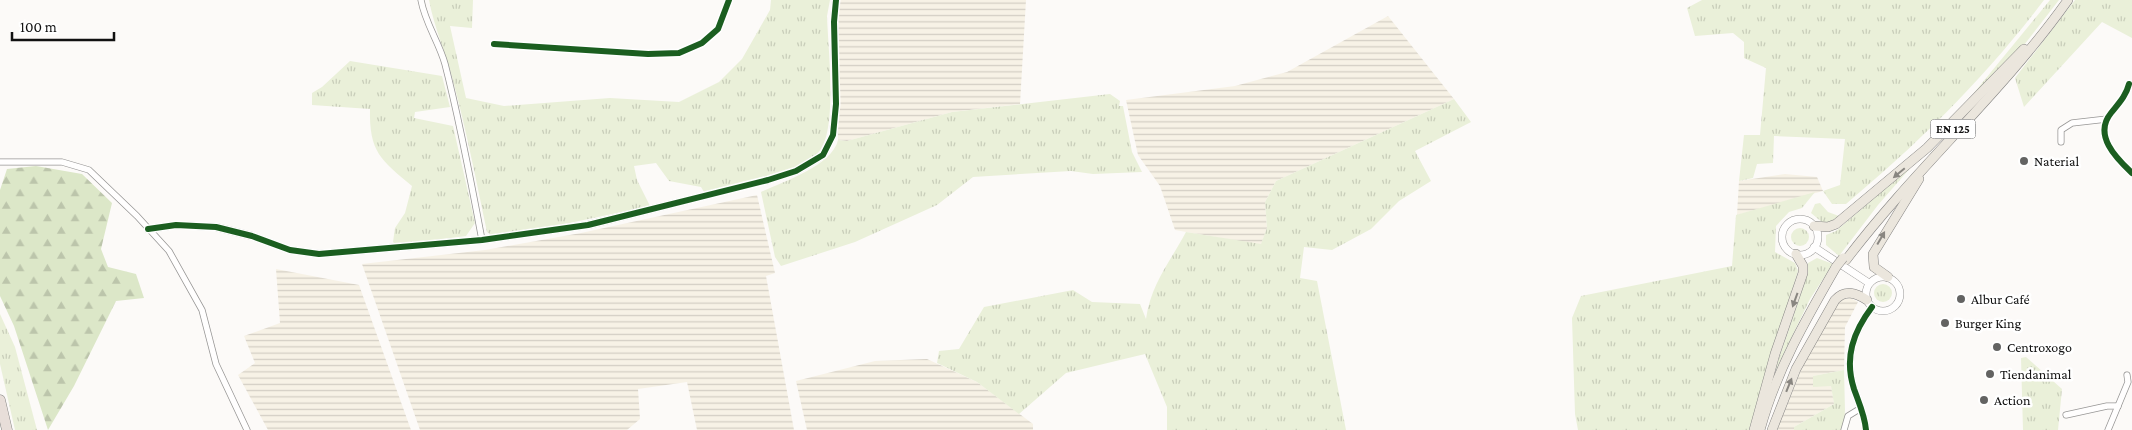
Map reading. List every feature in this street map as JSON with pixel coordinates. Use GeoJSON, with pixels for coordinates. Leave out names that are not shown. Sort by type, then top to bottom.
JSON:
{"type":"FeatureCollection","features":[{"type":"Feature","properties":{"kind":"highway"},"geometry":{"type":"LineString","coordinates":[[0,400],[7,430]]}},
{"type":"Feature","properties":{"kind":"main road","name":"EN 125"},"geometry":{"type":"LineString","coordinates":[[1760,430],[1771,396],[1794,341],[1844,259],[1902,190],[2046,29],[2067,1]]}},
{"type":"Feature","properties":{"kind":"main road"},"geometry":{"type":"LineString","coordinates":[[1814,226],[1828,227],[1836,224],[1900,172],[1927,148],[2046,29]]}},
{"type":"Feature","properties":{"kind":"main road"},"geometry":{"type":"LineString","coordinates":[[1888,277],[1874,268],[1873,254],[1916,183],[1990,102],[2046,29]]}},
{"type":"Feature","properties":{"kind":"main road"},"geometry":{"type":"LineString","coordinates":[[1754,430],[1775,354],[1803,273],[1804,266],[1796,254]]}},
{"type":"Feature","properties":{"kind":"main road","name":"EN 125"},"geometry":{"type":"LineString","coordinates":[[1764,430],[1794,351],[1838,268]]}},
{"type":"Feature","properties":{"kind":"main road"},"geometry":{"type":"LineString","coordinates":[[1772,430],[1796,369],[1834,300],[1838,296],[1848,293],[1858,294],[1870,304]]}},
{"type":"Feature","properties":{"kind":"street"},"geometry":{"type":"LineString","coordinates":[[421,0],[423,13],[444,61],[455,102],[482,240]]}},
{"type":"Feature","properties":{"kind":"street"},"geometry":{"type":"LineString","coordinates":[[494,44],[648,54],[679,53],[702,43],[718,29],[729,0]]}},
{"type":"Feature","properties":{"kind":"street"},"geometry":{"type":"LineString","coordinates":[[148,229],[176,224],[216,227],[252,236],[290,250],[319,254],[482,240],[588,224],[684,202],[796,171],[823,155],[833,136],[836,104],[834,41],[836,0]]}},
{"type":"Feature","properties":{"kind":"street"},"geometry":{"type":"LineString","coordinates":[[2129,84],[2127,93],[2107,118],[2104,129],[2105,140],[2132,173]]}},
{"type":"Feature","properties":{"kind":"street"},"geometry":{"type":"LineString","coordinates":[[2060,142],[2061,130],[2072,123],[2107,118]]}},
{"type":"Feature","properties":{"kind":"street"},"geometry":{"type":"LineString","coordinates":[[0,162],[62,162],[89,170],[169,251],[202,310],[216,364],[248,430]]}},
{"type":"Feature","properties":{"kind":"street"},"geometry":{"type":"LineString","coordinates":[[1797,219],[1807,220],[1814,226],[1818,237],[1814,247],[1806,253],[1796,254],[1784,245],[1782,240],[1787,224],[1797,219]]}},
{"type":"Feature","properties":{"kind":"street"},"geometry":{"type":"LineString","coordinates":[[1814,247],[1870,283]]}},
{"type":"Feature","properties":{"kind":"street"},"geometry":{"type":"LineString","coordinates":[[1866,430],[1851,376],[1851,353],[1856,330],[1870,304],[1866,291],[1870,283],[1878,277],[1888,277],[1898,286],[1900,291],[1898,302],[1886,310],[1870,304]]}},
{"type":"Feature","properties":{"kind":"street"},"geometry":{"type":"LineString","coordinates":[[2108,430],[2128,382],[2127,375]]}},
{"type":"Feature","properties":{"kind":"street"},"geometry":{"type":"LineString","coordinates":[[2066,415],[2107,406],[2118,406]]}},
{"type":"Feature","properties":{"kind":"street"},"geometry":{"type":"LineString","coordinates":[[1844,430],[1848,416],[1861,408]]}},
{"type":"Feature","properties":{"kind":"shaded area"},"geometry":{"type":"Polygon","coordinates":[[[838,0],[1026,0],[1020,104],[952,112],[847,141],[838,140],[838,0]]]}},
{"type":"Feature","properties":{"kind":"shaded area"},"geometry":{"type":"Polygon","coordinates":[[[1388,16],[1454,99],[1276,181],[1265,202],[1267,228],[1261,245],[1175,230],[1160,186],[1138,155],[1126,100],[1235,86],[1287,72],[1388,16]]]}},
{"type":"Feature","properties":{"kind":"shaded area"},"geometry":{"type":"Polygon","coordinates":[[[1785,174],[1817,177],[1823,191],[1737,215],[1739,181],[1785,174]]]}},
{"type":"Feature","properties":{"kind":"shaded area"},"geometry":{"type":"Polygon","coordinates":[[[757,195],[775,273],[766,276],[794,430],[697,430],[687,382],[638,389],[640,419],[627,430],[420,430],[362,264],[485,250],[581,233],[757,195]]]}},
{"type":"Feature","properties":{"kind":"shaded area"},"geometry":{"type":"Polygon","coordinates":[[[276,269],[359,285],[411,430],[268,430],[238,375],[255,363],[244,336],[280,323],[276,269]]]}},
{"type":"Feature","properties":{"kind":"shaded area"},"geometry":{"type":"Polygon","coordinates":[[[1851,298],[1858,302],[1845,327],[1844,370],[1813,376],[1831,385],[1834,404],[1794,427],[1794,430],[1777,430],[1808,352],[1837,304],[1844,299],[1851,298]]]}},
{"type":"Feature","properties":{"kind":"shaded area"},"geometry":{"type":"Polygon","coordinates":[[[927,359],[977,382],[1033,424],[1033,430],[807,430],[796,381],[875,361],[927,359]]]}},
{"type":"Feature","properties":{"kind":"green space"},"geometry":{"type":"Polygon","coordinates":[[[429,0],[473,0],[472,28],[450,26],[466,98],[504,106],[610,98],[679,102],[719,82],[742,59],[770,10],[771,0],[830,0],[827,16],[830,104],[826,137],[821,149],[813,157],[800,165],[767,177],[704,192],[701,187],[669,181],[656,163],[634,166],[637,180],[650,206],[541,229],[493,236],[487,232],[457,96],[429,0]]]}},
{"type":"Feature","properties":{"kind":"green space"},"geometry":{"type":"Polygon","coordinates":[[[1702,0],[2044,0],[1976,82],[1926,133],[1846,204],[1832,204],[1823,191],[1840,185],[1845,139],[1774,136],[1773,163],[1757,164],[1753,178],[1739,181],[1744,135],[1760,135],[1766,68],[1744,58],[1744,42],[1733,33],[1695,36],[1687,8],[1702,0]]]}},
{"type":"Feature","properties":{"kind":"green space"},"geometry":{"type":"Polygon","coordinates":[[[2050,0],[2059,0],[2024,45],[1973,94],[2050,0]]]}},
{"type":"Feature","properties":{"kind":"green space"},"geometry":{"type":"Polygon","coordinates":[[[2075,0],[2132,0],[2132,38],[2102,22],[2024,107],[2015,78],[2075,0]]]}},
{"type":"Feature","properties":{"kind":"green space"},"geometry":{"type":"Polygon","coordinates":[[[350,61],[442,76],[450,107],[415,112],[414,118],[453,126],[475,223],[466,236],[397,245],[393,242],[395,228],[405,213],[412,186],[392,169],[379,154],[372,136],[370,109],[312,105],[312,93],[322,87],[350,61]]]}},
{"type":"Feature","properties":{"kind":"green space"},"geometry":{"type":"Polygon","coordinates":[[[1110,94],[1120,101],[1119,106],[1123,106],[1132,152],[1142,172],[1093,174],[1071,171],[973,177],[937,205],[855,242],[781,266],[775,257],[761,192],[794,178],[817,165],[827,158],[838,140],[847,141],[952,112],[1110,94]]]}},
{"type":"Feature","properties":{"kind":"green space"},"geometry":{"type":"Polygon","coordinates":[[[1454,99],[1471,122],[1415,151],[1431,181],[1399,201],[1371,229],[1332,250],[1304,247],[1300,278],[1317,281],[1346,430],[1167,430],[1167,407],[1145,354],[1066,373],[1019,414],[977,382],[937,363],[939,351],[959,349],[984,307],[1073,290],[1092,302],[1140,304],[1146,319],[1148,306],[1157,284],[1186,232],[1261,244],[1267,228],[1265,202],[1276,181],[1454,99]]]}},
{"type":"Feature","properties":{"kind":"green space"},"geometry":{"type":"Polygon","coordinates":[[[36,166],[82,174],[112,203],[101,249],[108,267],[136,274],[144,298],[116,301],[74,386],[48,430],[14,326],[0,296],[0,190],[7,169],[36,166]]]}},
{"type":"Feature","properties":{"kind":"green space"},"geometry":{"type":"Polygon","coordinates":[[[1912,166],[1878,205],[1839,256],[1826,245],[1826,235],[1836,231],[1912,166]]]}},
{"type":"Feature","properties":{"kind":"green space"},"geometry":{"type":"Polygon","coordinates":[[[1815,192],[1802,208],[1789,212],[1776,226],[1775,252],[1795,263],[1798,271],[1749,430],[1578,430],[1575,414],[1572,318],[1581,296],[1732,266],[1736,215],[1815,192]]]}},
{"type":"Feature","properties":{"kind":"green space"},"geometry":{"type":"Polygon","coordinates":[[[1820,203],[1828,212],[1839,216],[1828,224],[1823,223],[1811,213],[1815,204],[1820,203]]]}},
{"type":"Feature","properties":{"kind":"green space"},"geometry":{"type":"Polygon","coordinates":[[[1800,228],[1806,231],[1809,237],[1806,243],[1800,246],[1794,243],[1791,237],[1794,231],[1800,228]]]}},
{"type":"Feature","properties":{"kind":"green space"},"geometry":{"type":"Polygon","coordinates":[[[1817,258],[1833,264],[1810,299],[1773,376],[1806,279],[1808,263],[1817,258]]]}},
{"type":"Feature","properties":{"kind":"green space"},"geometry":{"type":"Polygon","coordinates":[[[1883,284],[1889,287],[1892,293],[1889,299],[1883,302],[1877,299],[1874,293],[1877,287],[1883,284]]]}},
{"type":"Feature","properties":{"kind":"green space"},"geometry":{"type":"Polygon","coordinates":[[[0,314],[15,347],[37,430],[15,430],[0,364],[0,314]]]}},
{"type":"Feature","properties":{"kind":"green space"},"geometry":{"type":"Polygon","coordinates":[[[2026,357],[2062,389],[2058,430],[2023,430],[2021,358],[2026,357]]]}},
{"type":"Feature","properties":{"kind":"green space"},"geometry":{"type":"Polygon","coordinates":[[[1844,370],[1844,430],[1794,430],[1794,427],[1834,404],[1831,386],[1813,387],[1813,376],[1844,370]]]}},
{"type":"Feature","properties":{"kind":"cycle path"},"geometry":{"type":"LineString","coordinates":[[494,44],[648,54],[679,53],[702,43],[718,29],[729,0]]}},
{"type":"Feature","properties":{"kind":"cycle path"},"geometry":{"type":"LineString","coordinates":[[148,229],[176,225],[216,227],[252,236],[290,250],[319,254],[482,240],[588,225],[768,180],[796,171],[823,155],[833,135],[836,104],[834,22],[836,0]]}},
{"type":"Feature","properties":{"kind":"cycle path"},"geometry":{"type":"LineString","coordinates":[[2129,84],[2124,96],[2106,121],[2104,130],[2109,146],[2132,173]]}},
{"type":"Feature","properties":{"kind":"cycle path"},"geometry":{"type":"LineString","coordinates":[[1866,430],[1851,378],[1850,356],[1855,336],[1872,307]]}},
{"type":"Feature","properties":{"kind":"place","name":"Naterial"},"geometry":{"type":"Point","coordinates":[2024,161]}},
{"type":"Feature","properties":{"kind":"place","name":"Albur Café"},"geometry":{"type":"Point","coordinates":[1961,299]}},
{"type":"Feature","properties":{"kind":"place","name":"Burger King"},"geometry":{"type":"Point","coordinates":[1945,323]}},
{"type":"Feature","properties":{"kind":"place","name":"Centroxogo"},"geometry":{"type":"Point","coordinates":[1997,347]}},
{"type":"Feature","properties":{"kind":"place","name":"Tiendanimal"},"geometry":{"type":"Point","coordinates":[1990,374]}},
{"type":"Feature","properties":{"kind":"place","name":"Action"},"geometry":{"type":"Point","coordinates":[1984,400]}}]}
